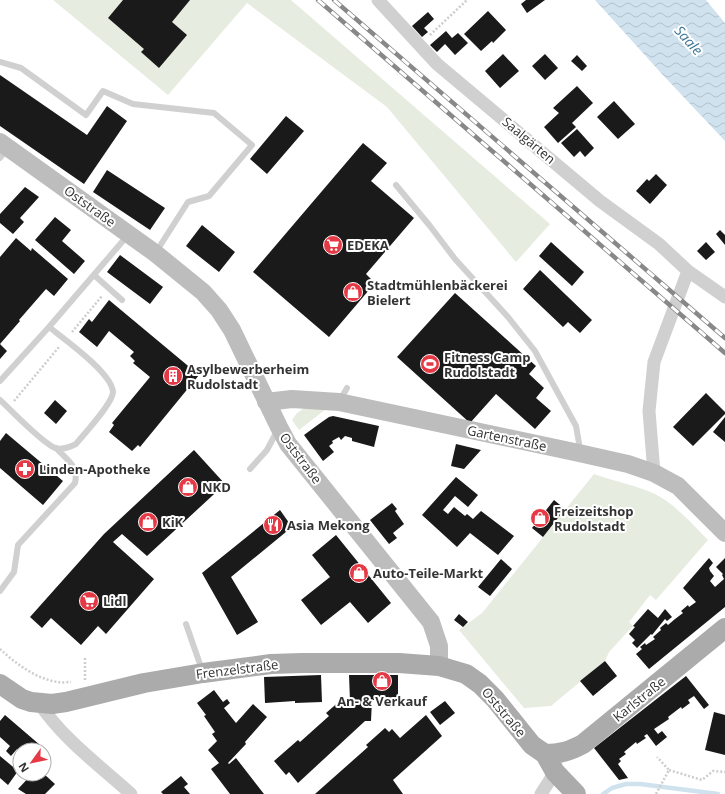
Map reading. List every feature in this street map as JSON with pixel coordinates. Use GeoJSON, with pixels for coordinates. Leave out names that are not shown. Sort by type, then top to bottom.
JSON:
{"type":"FeatureCollection","features":[{"type":"Feature","properties":{"kind":"main road","name":"Oststraße"},"geometry":{"type":"LineString","coordinates":[[3,149],[155,253],[203,292],[235,328],[266,402],[288,444],[431,622],[439,646],[439,666],[466,674],[480,684],[495,699],[532,745],[545,754],[554,772],[576,794]]}},
{"type":"Feature","properties":{"kind":"main road","name":"Gartenstraße"},"geometry":{"type":"LineString","coordinates":[[266,402],[343,395],[628,464],[654,473],[678,486],[725,533]]}},
{"type":"Feature","properties":{"kind":"main road","name":"Karlstraße"},"geometry":{"type":"LineString","coordinates":[[545,754],[559,754],[583,744],[725,628]]}},
{"type":"Feature","properties":{"kind":"main road","name":"Frenzelstraße"},"geometry":{"type":"LineString","coordinates":[[0,684],[22,699],[52,704],[144,683],[271,664],[399,663],[439,666]]}},
{"type":"Feature","properties":{"kind":"street","name":"Saalgärten"},"geometry":{"type":"LineString","coordinates":[[378,0],[437,64],[600,201],[659,244],[688,271],[725,297]]}},
{"type":"Feature","properties":{"kind":"street"},"geometry":{"type":"LineString","coordinates":[[654,473],[648,411],[654,362],[688,271]]}},
{"type":"Feature","properties":{"kind":"street"},"geometry":{"type":"LineString","coordinates":[[39,703],[64,734],[131,794]]}},
{"type":"Feature","properties":{"kind":"street"},"geometry":{"type":"LineString","coordinates":[[541,794],[554,772]]}},
{"type":"Feature","properties":{"kind":"lane"},"geometry":{"type":"LineString","coordinates":[[0,62],[21,68],[86,115],[103,91],[133,104],[214,113],[252,145],[209,196],[188,202],[155,253]]}},
{"type":"Feature","properties":{"kind":"lane"},"geometry":{"type":"LineString","coordinates":[[396,185],[455,259],[508,317],[535,351],[576,426],[580,443],[579,453]]}},
{"type":"Feature","properties":{"kind":"lane"},"geometry":{"type":"LineString","coordinates":[[0,381],[49,327],[129,234]]}},
{"type":"Feature","properties":{"kind":"lane"},"geometry":{"type":"LineString","coordinates":[[94,275],[122,300]]}},
{"type":"Feature","properties":{"kind":"lane"},"geometry":{"type":"LineString","coordinates":[[49,327],[103,372],[110,383],[113,392],[108,405],[76,444],[69,448],[56,448]]}},
{"type":"Feature","properties":{"kind":"lane"},"geometry":{"type":"LineString","coordinates":[[0,400],[46,443],[56,448],[73,466],[77,474],[74,483],[18,545],[14,572],[0,591]]}},
{"type":"Feature","properties":{"kind":"lane"},"geometry":{"type":"LineString","coordinates":[[250,469],[266,450],[279,428]]}},
{"type":"Feature","properties":{"kind":"lane"},"geometry":{"type":"LineString","coordinates":[[186,624],[203,673]]}},
{"type":"Feature","properties":{"kind":"path"},"geometry":{"type":"LineString","coordinates":[[419,46],[466,0]]}},
{"type":"Feature","properties":{"kind":"path"},"geometry":{"type":"LineString","coordinates":[[0,649],[12,660],[39,676],[58,682],[85,681],[85,658]]}},
{"type":"Feature","properties":{"kind":"path"},"geometry":{"type":"LineString","coordinates":[[656,757],[669,770],[702,780],[713,771],[725,772]]}},
{"type":"Feature","properties":{"kind":"path"},"geometry":{"type":"LineString","coordinates":[[657,793],[669,770]]}},
{"type":"Feature","properties":{"kind":"shaded area"},"geometry":{"type":"Polygon","coordinates":[[[53,0],[291,0],[550,224],[516,262],[387,107],[247,3],[168,95],[53,0]]]}},
{"type":"Feature","properties":{"kind":"shaded area"},"geometry":{"type":"Polygon","coordinates":[[[303,409],[326,409],[299,430],[292,420],[297,413],[303,409]]]}},
{"type":"Feature","properties":{"kind":"shaded area"},"geometry":{"type":"Polygon","coordinates":[[[594,474],[657,495],[680,512],[708,540],[656,600],[650,595],[629,622],[633,626],[609,652],[605,661],[551,706],[524,708],[459,630],[482,613],[594,474]]]}},
{"type":"Feature","properties":{"kind":"water","name":"Saale"},"geometry":{"type":"Polygon","coordinates":[[[595,0],[706,0],[725,23],[725,141],[661,73],[595,0]]]}},
{"type":"Feature","properties":{"kind":"building"},"geometry":{"type":"Polygon","coordinates":[[[123,0],[190,0],[172,22],[187,35],[159,68],[141,52],[144,49],[108,18],[123,0]]]}},
{"type":"Feature","properties":{"kind":"building"},"geometry":{"type":"Polygon","coordinates":[[[526,0],[545,0],[527,13],[521,4],[526,0]]]}},
{"type":"Feature","properties":{"kind":"building"},"geometry":{"type":"Polygon","coordinates":[[[488,11],[506,30],[493,43],[492,41],[481,51],[464,34],[488,11]]]}},
{"type":"Feature","properties":{"kind":"building"},"geometry":{"type":"Polygon","coordinates":[[[428,12],[434,19],[424,28],[428,32],[422,37],[412,26],[428,12]]]}},
{"type":"Feature","properties":{"kind":"building"},"geometry":{"type":"Polygon","coordinates":[[[446,31],[452,38],[458,33],[468,43],[455,55],[445,44],[437,52],[430,45],[446,31]]]}},
{"type":"Feature","properties":{"kind":"building"},"geometry":{"type":"Polygon","coordinates":[[[503,54],[519,71],[500,88],[485,71],[503,54]]]}},
{"type":"Feature","properties":{"kind":"building"},"geometry":{"type":"Polygon","coordinates":[[[545,54],[558,68],[545,80],[532,66],[545,54]]]}},
{"type":"Feature","properties":{"kind":"building"},"geometry":{"type":"Polygon","coordinates":[[[577,55],[587,66],[582,71],[571,61],[577,55]]]}},
{"type":"Feature","properties":{"kind":"building"},"geometry":{"type":"Polygon","coordinates":[[[0,75],[87,135],[107,106],[127,121],[84,184],[0,126],[0,75]]]}},
{"type":"Feature","properties":{"kind":"building"},"geometry":{"type":"Polygon","coordinates":[[[577,86],[593,103],[572,123],[576,127],[558,143],[544,127],[559,113],[553,108],[577,86]]]}},
{"type":"Feature","properties":{"kind":"building"},"geometry":{"type":"Polygon","coordinates":[[[614,101],[635,124],[618,139],[597,117],[614,101]]]}},
{"type":"Feature","properties":{"kind":"building"},"geometry":{"type":"Polygon","coordinates":[[[286,116],[304,131],[267,174],[250,159],[286,116]]]}},
{"type":"Feature","properties":{"kind":"building"},"geometry":{"type":"Polygon","coordinates":[[[577,129],[594,148],[585,157],[580,151],[574,157],[561,143],[577,129]]]}},
{"type":"Feature","properties":{"kind":"building","name":"EDEKA"},"geometry":{"type":"Polygon","coordinates":[[[363,143],[387,163],[371,181],[414,218],[366,274],[375,283],[329,337],[253,272],[363,143]]]}},
{"type":"Feature","properties":{"kind":"building"},"geometry":{"type":"Polygon","coordinates":[[[107,170],[165,208],[150,230],[93,192],[107,170]]]}},
{"type":"Feature","properties":{"kind":"building"},"geometry":{"type":"Polygon","coordinates":[[[656,174],[667,185],[650,204],[636,191],[647,179],[649,181],[656,174]]]}},
{"type":"Feature","properties":{"kind":"building"},"geometry":{"type":"Polygon","coordinates":[[[25,187],[39,197],[20,218],[24,222],[13,234],[0,223],[0,214],[25,187]]]}},
{"type":"Feature","properties":{"kind":"building"},"geometry":{"type":"Polygon","coordinates":[[[55,217],[71,230],[62,241],[85,261],[74,274],[35,240],[55,217]]]}},
{"type":"Feature","properties":{"kind":"building"},"geometry":{"type":"Polygon","coordinates":[[[202,225],[235,252],[219,272],[186,246],[202,225]]]}},
{"type":"Feature","properties":{"kind":"building"},"geometry":{"type":"Polygon","coordinates":[[[720,230],[725,235],[725,245],[716,234],[720,230]]]}},
{"type":"Feature","properties":{"kind":"building"},"geometry":{"type":"Polygon","coordinates":[[[16,238],[31,251],[32,248],[68,279],[54,296],[46,289],[0,344],[0,257],[16,238]]]}},
{"type":"Feature","properties":{"kind":"building"},"geometry":{"type":"Polygon","coordinates":[[[551,242],[584,272],[572,286],[539,256],[551,242]]]}},
{"type":"Feature","properties":{"kind":"building"},"geometry":{"type":"Polygon","coordinates":[[[706,242],[715,252],[706,260],[697,251],[706,242]]]}},
{"type":"Feature","properties":{"kind":"building"},"geometry":{"type":"Polygon","coordinates":[[[120,255],[163,287],[150,304],[107,272],[120,255]]]}},
{"type":"Feature","properties":{"kind":"building"},"geometry":{"type":"Polygon","coordinates":[[[540,270],[592,320],[580,333],[568,322],[563,327],[523,289],[540,270]]]}},
{"type":"Feature","properties":{"kind":"building"},"geometry":{"type":"Polygon","coordinates":[[[455,293],[536,366],[529,374],[544,388],[536,398],[551,411],[535,429],[496,394],[470,423],[397,357],[455,293]]]}},
{"type":"Feature","properties":{"kind":"building","name":"Asylbewerberheim Rudolstadt"},"geometry":{"type":"Polygon","coordinates":[[[109,300],[199,375],[140,447],[138,445],[132,451],[109,432],[114,425],[112,423],[150,377],[133,363],[135,361],[130,356],[134,352],[109,331],[97,347],[79,332],[89,319],[92,322],[109,300]]]}},
{"type":"Feature","properties":{"kind":"building"},"geometry":{"type":"Polygon","coordinates":[[[0,344],[7,351],[0,359],[0,344]]]}},
{"type":"Feature","properties":{"kind":"building"},"geometry":{"type":"Polygon","coordinates":[[[706,393],[725,412],[725,414],[693,446],[673,427],[706,393]]]}},
{"type":"Feature","properties":{"kind":"building"},"geometry":{"type":"Polygon","coordinates":[[[55,400],[67,411],[56,424],[44,413],[55,400]]]}},
{"type":"Feature","properties":{"kind":"building"},"geometry":{"type":"Polygon","coordinates":[[[333,416],[379,426],[374,447],[352,441],[352,438],[345,436],[341,440],[339,437],[332,441],[333,443],[329,446],[334,452],[323,461],[304,435],[329,417],[333,416]]]}},
{"type":"Feature","properties":{"kind":"building"},"geometry":{"type":"Polygon","coordinates":[[[725,417],[725,442],[713,432],[725,417]]]}},
{"type":"Feature","properties":{"kind":"building"},"geometry":{"type":"Polygon","coordinates":[[[6,433],[63,481],[43,505],[0,468],[0,441],[6,433]]]}},
{"type":"Feature","properties":{"kind":"building"},"geometry":{"type":"Polygon","coordinates":[[[456,444],[481,450],[464,469],[451,466],[456,444]]]}},
{"type":"Feature","properties":{"kind":"building"},"geometry":{"type":"Polygon","coordinates":[[[194,450],[225,484],[147,556],[122,534],[113,542],[154,579],[106,634],[98,626],[81,645],[51,618],[42,628],[30,617],[104,534],[194,450]]]}},
{"type":"Feature","properties":{"kind":"building"},"geometry":{"type":"Polygon","coordinates":[[[456,477],[478,495],[468,507],[455,496],[443,510],[448,514],[454,507],[465,516],[467,514],[473,519],[481,511],[514,536],[498,555],[470,533],[457,547],[422,515],[456,477]]]}},
{"type":"Feature","properties":{"kind":"building"},"geometry":{"type":"Polygon","coordinates":[[[554,500],[565,509],[543,537],[532,528],[554,500]]]}},
{"type":"Feature","properties":{"kind":"building"},"geometry":{"type":"Polygon","coordinates":[[[392,503],[397,509],[395,511],[404,524],[393,533],[397,538],[389,544],[370,520],[392,503]]]}},
{"type":"Feature","properties":{"kind":"building"},"geometry":{"type":"Polygon","coordinates":[[[280,510],[292,527],[231,577],[258,622],[237,635],[202,573],[280,510]]]}},
{"type":"Feature","properties":{"kind":"building"},"geometry":{"type":"Polygon","coordinates":[[[336,535],[391,603],[368,623],[350,602],[321,625],[301,600],[330,577],[312,555],[336,535]]]}},
{"type":"Feature","properties":{"kind":"building"},"geometry":{"type":"Polygon","coordinates":[[[709,558],[713,563],[709,568],[714,576],[710,581],[715,587],[724,579],[723,574],[716,567],[725,558],[725,607],[649,669],[636,654],[642,649],[640,647],[645,643],[646,645],[655,639],[653,637],[661,630],[660,628],[666,623],[668,625],[683,613],[681,611],[688,605],[689,607],[696,602],[683,588],[709,558]]]}},
{"type":"Feature","properties":{"kind":"building"},"geometry":{"type":"Polygon","coordinates":[[[501,559],[512,569],[490,596],[478,587],[501,559]]]}},
{"type":"Feature","properties":{"kind":"building"},"geometry":{"type":"Polygon","coordinates":[[[648,609],[658,618],[665,609],[672,617],[667,621],[665,619],[652,635],[651,634],[637,648],[632,643],[635,640],[629,634],[635,627],[633,626],[648,609]]]}},
{"type":"Feature","properties":{"kind":"building"},"geometry":{"type":"Polygon","coordinates":[[[459,614],[468,622],[463,627],[454,620],[459,614]]]}},
{"type":"Feature","properties":{"kind":"building"},"geometry":{"type":"Polygon","coordinates":[[[605,661],[617,676],[593,696],[580,681],[605,661]]]}},
{"type":"Feature","properties":{"kind":"building"},"geometry":{"type":"Polygon","coordinates":[[[321,675],[322,702],[295,703],[295,701],[265,703],[264,677],[321,675]]]}},
{"type":"Feature","properties":{"kind":"building"},"geometry":{"type":"Polygon","coordinates":[[[349,675],[398,675],[398,698],[379,697],[379,700],[372,700],[371,721],[365,721],[298,783],[289,772],[286,775],[274,761],[298,740],[300,742],[329,716],[326,713],[341,700],[345,705],[350,701],[349,675]]]}},
{"type":"Feature","properties":{"kind":"building"},"geometry":{"type":"Polygon","coordinates":[[[686,676],[709,705],[704,709],[694,696],[688,700],[690,703],[682,709],[681,707],[668,717],[669,719],[654,729],[658,734],[662,731],[667,737],[656,746],[647,734],[644,736],[646,738],[637,744],[636,742],[624,752],[626,754],[619,759],[621,761],[618,764],[628,778],[619,780],[594,748],[686,676]]]}},
{"type":"Feature","properties":{"kind":"building"},"geometry":{"type":"Polygon","coordinates":[[[214,690],[223,702],[227,699],[230,703],[224,708],[236,723],[253,704],[267,717],[245,742],[246,744],[228,763],[229,764],[236,758],[264,794],[230,794],[211,769],[219,763],[208,750],[217,741],[212,734],[215,732],[204,716],[206,715],[197,703],[214,690]]]}},
{"type":"Feature","properties":{"kind":"building"},"geometry":{"type":"Polygon","coordinates":[[[445,701],[455,713],[440,725],[430,712],[445,701]]]}},
{"type":"Feature","properties":{"kind":"building"},"geometry":{"type":"Polygon","coordinates":[[[714,712],[725,715],[725,755],[705,750],[714,712]]]}},
{"type":"Feature","properties":{"kind":"building"},"geometry":{"type":"Polygon","coordinates":[[[5,715],[36,742],[12,742],[11,756],[6,751],[10,746],[0,737],[0,721],[5,715]]]}},
{"type":"Feature","properties":{"kind":"building"},"geometry":{"type":"Polygon","coordinates":[[[426,715],[442,736],[393,780],[403,794],[315,794],[368,747],[366,745],[385,728],[389,732],[392,729],[400,738],[426,715]]]}},
{"type":"Feature","properties":{"kind":"building"},"geometry":{"type":"Polygon","coordinates":[[[0,756],[12,766],[12,779],[8,785],[0,778],[0,756]]]}},
{"type":"Feature","properties":{"kind":"building"},"geometry":{"type":"Polygon","coordinates":[[[181,776],[188,784],[184,787],[190,794],[163,794],[161,792],[181,776]]]}},
{"type":"Feature","properties":{"kind":"building"},"geometry":{"type":"Polygon","coordinates":[[[52,781],[55,784],[45,794],[26,794],[18,789],[25,782],[52,781]]]}},
{"type":"Feature","properties":{"kind":"waterway"},"geometry":{"type":"LineString","coordinates":[[603,794],[612,788],[626,784],[640,784],[718,794]]}},
{"type":"Feature","properties":{"kind":"railway"},"geometry":{"type":"LineString","coordinates":[[318,0],[725,353]]}},
{"type":"Feature","properties":{"kind":"railway"},"geometry":{"type":"LineString","coordinates":[[334,0],[725,338]]}},
{"type":"Feature","properties":{"kind":"place","name":"EDEKA"},"geometry":{"type":"Point","coordinates":[333,245]}},
{"type":"Feature","properties":{"kind":"place","name":"Stadtmühlenbäckerei Bielert"},"geometry":{"type":"Point","coordinates":[353,292]}},
{"type":"Feature","properties":{"kind":"place","name":"Fitness Camp Rudolstadt"},"geometry":{"type":"Point","coordinates":[430,364]}},
{"type":"Feature","properties":{"kind":"place","name":"Asylbewerberheim Rudolstadt"},"geometry":{"type":"Point","coordinates":[173,376]}},
{"type":"Feature","properties":{"kind":"place","name":"Linden-Apotheke"},"geometry":{"type":"Point","coordinates":[25,469]}},
{"type":"Feature","properties":{"kind":"place","name":"NKD"},"geometry":{"type":"Point","coordinates":[188,487]}},
{"type":"Feature","properties":{"kind":"place","name":"Freizeitshop Rudolstadt"},"geometry":{"type":"Point","coordinates":[540,518]}},
{"type":"Feature","properties":{"kind":"place","name":"KiK"},"geometry":{"type":"Point","coordinates":[148,522]}},
{"type":"Feature","properties":{"kind":"place","name":"Asia Mekong"},"geometry":{"type":"Point","coordinates":[273,525]}},
{"type":"Feature","properties":{"kind":"place","name":"Auto-Teile-Markt"},"geometry":{"type":"Point","coordinates":[359,573]}},
{"type":"Feature","properties":{"kind":"place","name":"Lidl"},"geometry":{"type":"Point","coordinates":[89,601]}},
{"type":"Feature","properties":{"kind":"place","name":"An- & Verkauf"},"geometry":{"type":"Point","coordinates":[382,681]}}]}
